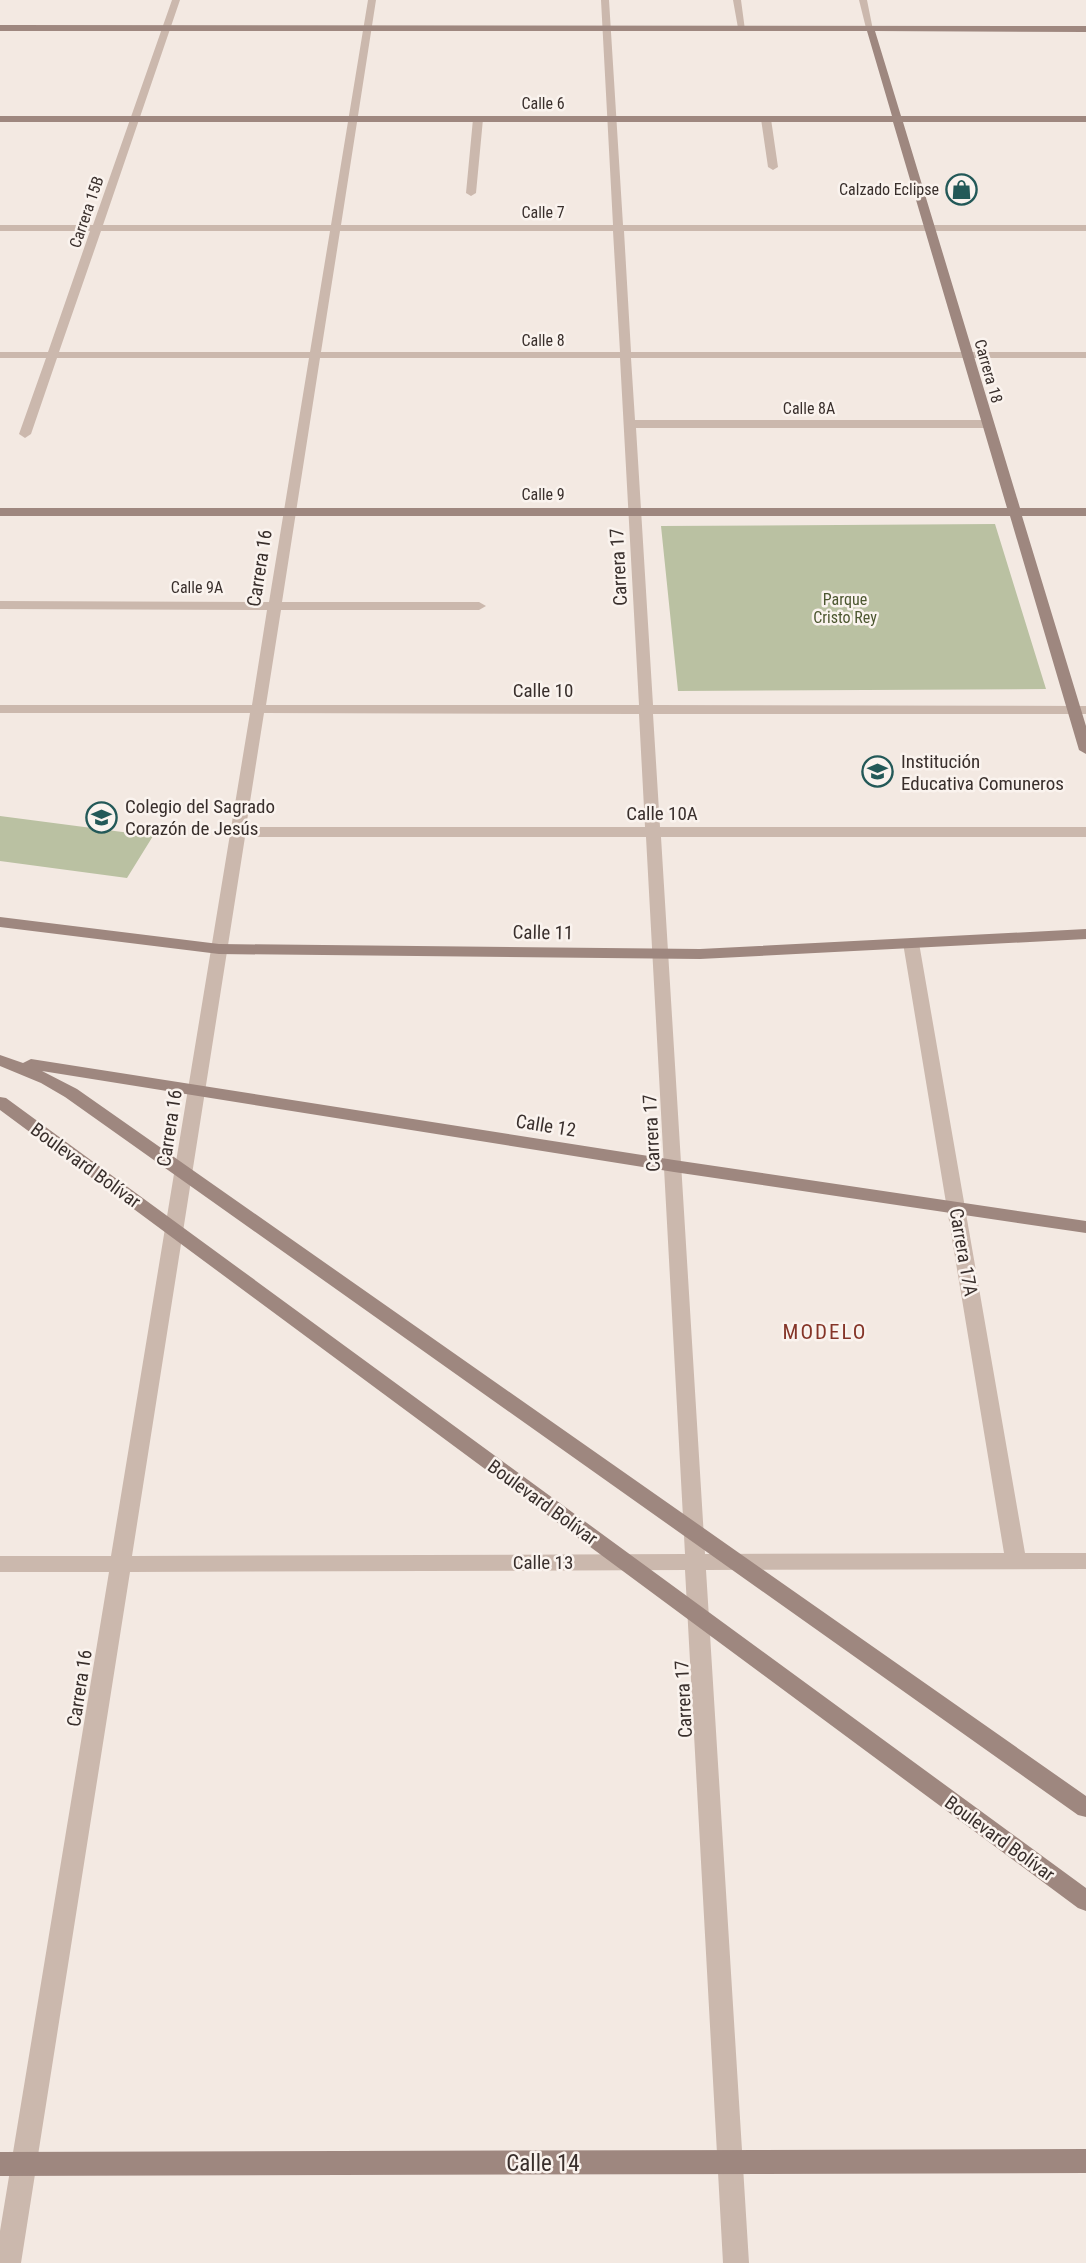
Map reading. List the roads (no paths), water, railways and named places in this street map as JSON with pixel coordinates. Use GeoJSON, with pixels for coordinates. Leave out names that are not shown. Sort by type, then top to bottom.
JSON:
{"type":"FeatureCollection","features":[{"type":"Feature","properties":{"kind":"street","name":"Carrera 15B"},"geometry":{"type":"LineString","coordinates":[[25,434],[176,0]]}},
{"type":"Feature","properties":{"kind":"street","name":"Carrera 16"},"geometry":{"type":"LineString","coordinates":[[8,2263],[12,2164],[120,1563],[372,0]]}},
{"type":"Feature","properties":{"kind":"street","name":"Carrera 17"},"geometry":{"type":"LineString","coordinates":[[605,0],[736,2263]]}},
{"type":"Feature","properties":{"kind":"street"},"geometry":{"type":"LineString","coordinates":[[737,0],[741,28]]}},
{"type":"Feature","properties":{"kind":"street","name":"Carrera 18"},"geometry":{"type":"LineString","coordinates":[[863,0],[988,424],[1080,710],[1086,750]]}},
{"type":"Feature","properties":{"kind":"street"},"geometry":{"type":"LineString","coordinates":[[0,28],[1086,29]]}},
{"type":"Feature","properties":{"kind":"street","name":"Calle 6"},"geometry":{"type":"LineString","coordinates":[[0,118],[1086,119]]}},
{"type":"Feature","properties":{"kind":"street"},"geometry":{"type":"LineString","coordinates":[[471,193],[478,119]]}},
{"type":"Feature","properties":{"kind":"street"},"geometry":{"type":"LineString","coordinates":[[766,119],[774,167]]}},
{"type":"Feature","properties":{"kind":"street","name":"Calle 7"},"geometry":{"type":"LineString","coordinates":[[0,228],[1086,228]]}},
{"type":"Feature","properties":{"kind":"street","name":"Calle 8"},"geometry":{"type":"LineString","coordinates":[[0,355],[1086,355]]}},
{"type":"Feature","properties":{"kind":"street","name":"Calle 8A"},"geometry":{"type":"LineString","coordinates":[[630,424],[988,424]]}},
{"type":"Feature","properties":{"kind":"street","name":"Calle 9"},"geometry":{"type":"LineString","coordinates":[[0,512],[1086,512]]}},
{"type":"Feature","properties":{"kind":"street","name":"Calle 9A"},"geometry":{"type":"LineString","coordinates":[[0,605],[478,606]]}},
{"type":"Feature","properties":{"kind":"street","name":"Calle 10"},"geometry":{"type":"LineString","coordinates":[[0,709],[1080,710]]}},
{"type":"Feature","properties":{"kind":"street","name":"Calle 10A"},"geometry":{"type":"LineString","coordinates":[[238,832],[1086,832]]}},
{"type":"Feature","properties":{"kind":"street","name":"Calle 11"},"geometry":{"type":"LineString","coordinates":[[0,922],[219,949],[662,954],[1086,934]]}},
{"type":"Feature","properties":{"kind":"street","name":"Carrera 17A"},"geometry":{"type":"LineString","coordinates":[[911,943],[1016,1562]]}},
{"type":"Feature","properties":{"kind":"street"},"geometry":{"type":"LineString","coordinates":[[0,1059],[47,1079],[71,1093],[733,1562],[1086,1808]]}},
{"type":"Feature","properties":{"kind":"street","name":"Calle 12"},"geometry":{"type":"LineString","coordinates":[[0,1059],[674,1166],[1086,1227]]}},
{"type":"Feature","properties":{"kind":"street","name":"Boulevard Bolívar"},"geometry":{"type":"LineString","coordinates":[[0,1102],[1086,1901]]}},
{"type":"Feature","properties":{"kind":"street","name":"Calle 13"},"geometry":{"type":"LineString","coordinates":[[0,1564],[1086,1561]]}},
{"type":"Feature","properties":{"kind":"street","name":"Calle 14"},"geometry":{"type":"LineString","coordinates":[[12,2164],[1086,2161]]}},
{"type":"Feature","properties":{"kind":"place","name":"Calzado Eclipse"},"geometry":{"type":"Point","coordinates":[962,189]}},
{"type":"Feature","properties":{"kind":"place","name":"Institución Educativa Comuneros"},"geometry":{"type":"Point","coordinates":[878,772]}},
{"type":"Feature","properties":{"kind":"place","name":"Colegio del Sagrado Corazón de Jesús"},"geometry":{"type":"Point","coordinates":[102,817]}},
{"type":"Feature","properties":{"kind":"district","name":"MODELO"},"geometry":{"type":"Point","coordinates":[825,1332]}},
{"type":"Feature","properties":{"kind":"park label","name":"Parque Cristo Rey"},"geometry":{"type":"Point","coordinates":[845,608]}}]}
